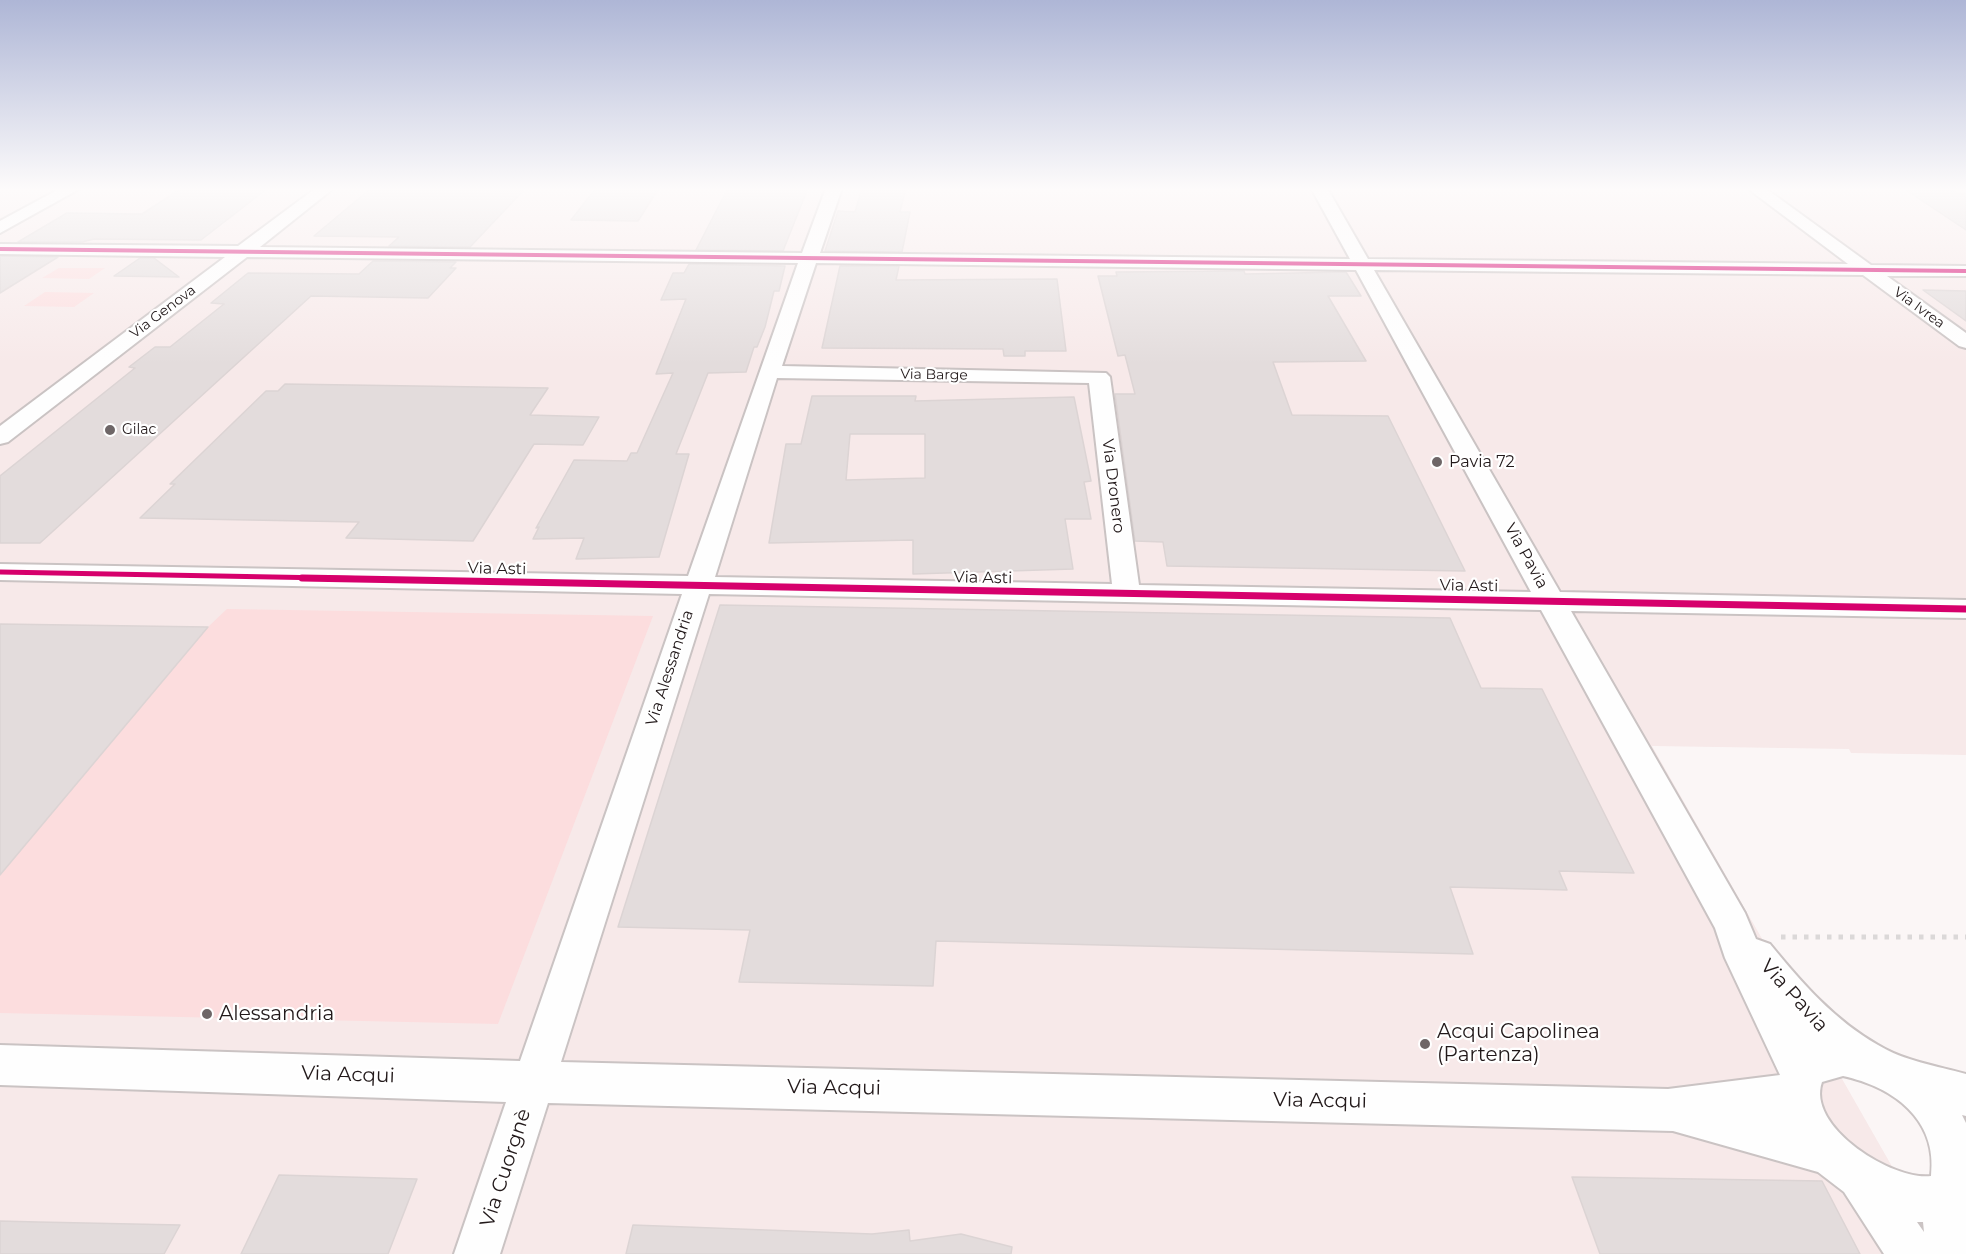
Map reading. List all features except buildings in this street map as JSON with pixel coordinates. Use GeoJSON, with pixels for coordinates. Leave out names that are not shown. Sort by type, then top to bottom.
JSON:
{"type":"FeatureCollection","features":[{"type":"Feature","properties":{"kind":"street","name":"Via Genova"},"geometry":{"type":"LineString","coordinates":[[0,437],[248,247]]}},
{"type":"Feature","properties":{"kind":"street","name":"Via Alessandria"},"geometry":{"type":"LineString","coordinates":[[534,1082],[697,587],[813,247]]}},
{"type":"Feature","properties":{"kind":"street","name":"Via Pavia"},"geometry":{"type":"LineString","coordinates":[[1352,247],[1732,924],[1780,986],[1817,1027],[1864,1060]]}},
{"type":"Feature","properties":{"kind":"street","name":"Via Ivrea"},"geometry":{"type":"LineString","coordinates":[[1835,247],[1966,342]]}},
{"type":"Feature","properties":{"kind":"street"},"geometry":{"type":"LineString","coordinates":[[0,249],[1966,271]]}},
{"type":"Feature","properties":{"kind":"street","name":"Via Barge"},"geometry":{"type":"LineString","coordinates":[[769,372],[1099,377]]}},
{"type":"Feature","properties":{"kind":"street","name":"Via Dronero"},"geometry":{"type":"LineString","coordinates":[[1099,377],[1127,595]]}},
{"type":"Feature","properties":{"kind":"street","name":"Via Asti"},"geometry":{"type":"LineString","coordinates":[[0,572],[697,587],[1966,609]]}},
{"type":"Feature","properties":{"kind":"street","name":"Via Pavia"},"geometry":{"type":"LineString","coordinates":[[1732,924],[1744,958],[1800,1085]]}},
{"type":"Feature","properties":{"kind":"street"},"geometry":{"type":"LineString","coordinates":[[1911,1254],[1845,1165],[1814,1133],[1803,1113],[1800,1085],[1811,1064],[1825,1057],[1843,1056],[1864,1060],[1903,1078],[1966,1095]]}},
{"type":"Feature","properties":{"kind":"street","name":"Via Acqui"},"geometry":{"type":"LineString","coordinates":[[0,1065],[534,1082],[1668,1110],[1800,1085]]}},
{"type":"Feature","properties":{"kind":"street"},"geometry":{"type":"LineString","coordinates":[[1903,1078],[1928,1097],[1948,1120],[1961,1143],[1962,1175],[1945,1216],[1950,1254]]}},
{"type":"Feature","properties":{"kind":"street","name":"Via Cuorgnè"},"geometry":{"type":"LineString","coordinates":[[477,1254],[534,1082]]}},
{"type":"Feature","properties":{"kind":"street","name":"Via Acqui"},"geometry":{"type":"LineString","coordinates":[[1668,1110],[1845,1165]]}},
{"type":"Feature","properties":{"kind":"street"},"geometry":{"type":"LineString","coordinates":[[1845,1165],[1885,1191],[1912,1199],[1935,1199],[1962,1175]]}},
{"type":"Feature","properties":{"kind":"path"},"geometry":{"type":"LineString","coordinates":[[1772,937],[1966,937]]}},
{"type":"Feature","properties":{"kind":"shaded area"},"geometry":{"type":"Polygon","coordinates":[[[0,247],[1966,247],[1966,755],[1851,753],[1849,749],[1652,746],[1942,1254],[0,1254],[0,247]]]}},
{"type":"Feature","properties":{"kind":"shaded area"},"geometry":{"type":"Polygon","coordinates":[[[59,268],[105,268],[89,279],[42,278],[59,268]]]}},
{"type":"Feature","properties":{"kind":"shaded area"},"geometry":{"type":"Polygon","coordinates":[[[45,292],[94,293],[74,307],[24,306],[45,292]]]}},
{"type":"Feature","properties":{"kind":"shaded area"},"geometry":{"type":"Polygon","coordinates":[[[227,609],[653,616],[498,1024],[0,1013],[0,875],[208,627],[227,609]]]}},
{"type":"Feature","properties":{"kind":"cycle path"},"geometry":{"type":"LineString","coordinates":[[0,249],[1966,271]]}},
{"type":"Feature","properties":{"kind":"cycle path"},"geometry":{"type":"LineString","coordinates":[[0,572],[1966,609]]}},
{"type":"Feature","properties":{"kind":"place","name":"Gilac"},"geometry":{"type":"Point","coordinates":[110,430]}},
{"type":"Feature","properties":{"kind":"place","name":"Pavia 72"},"geometry":{"type":"Point","coordinates":[1437,462]}},
{"type":"Feature","properties":{"kind":"place","name":"Alessandria"},"geometry":{"type":"Point","coordinates":[207,1014]}},
{"type":"Feature","properties":{"kind":"place","name":"Acqui Capolinea (Partenza)"},"geometry":{"type":"Point","coordinates":[1425,1044]}}]}
